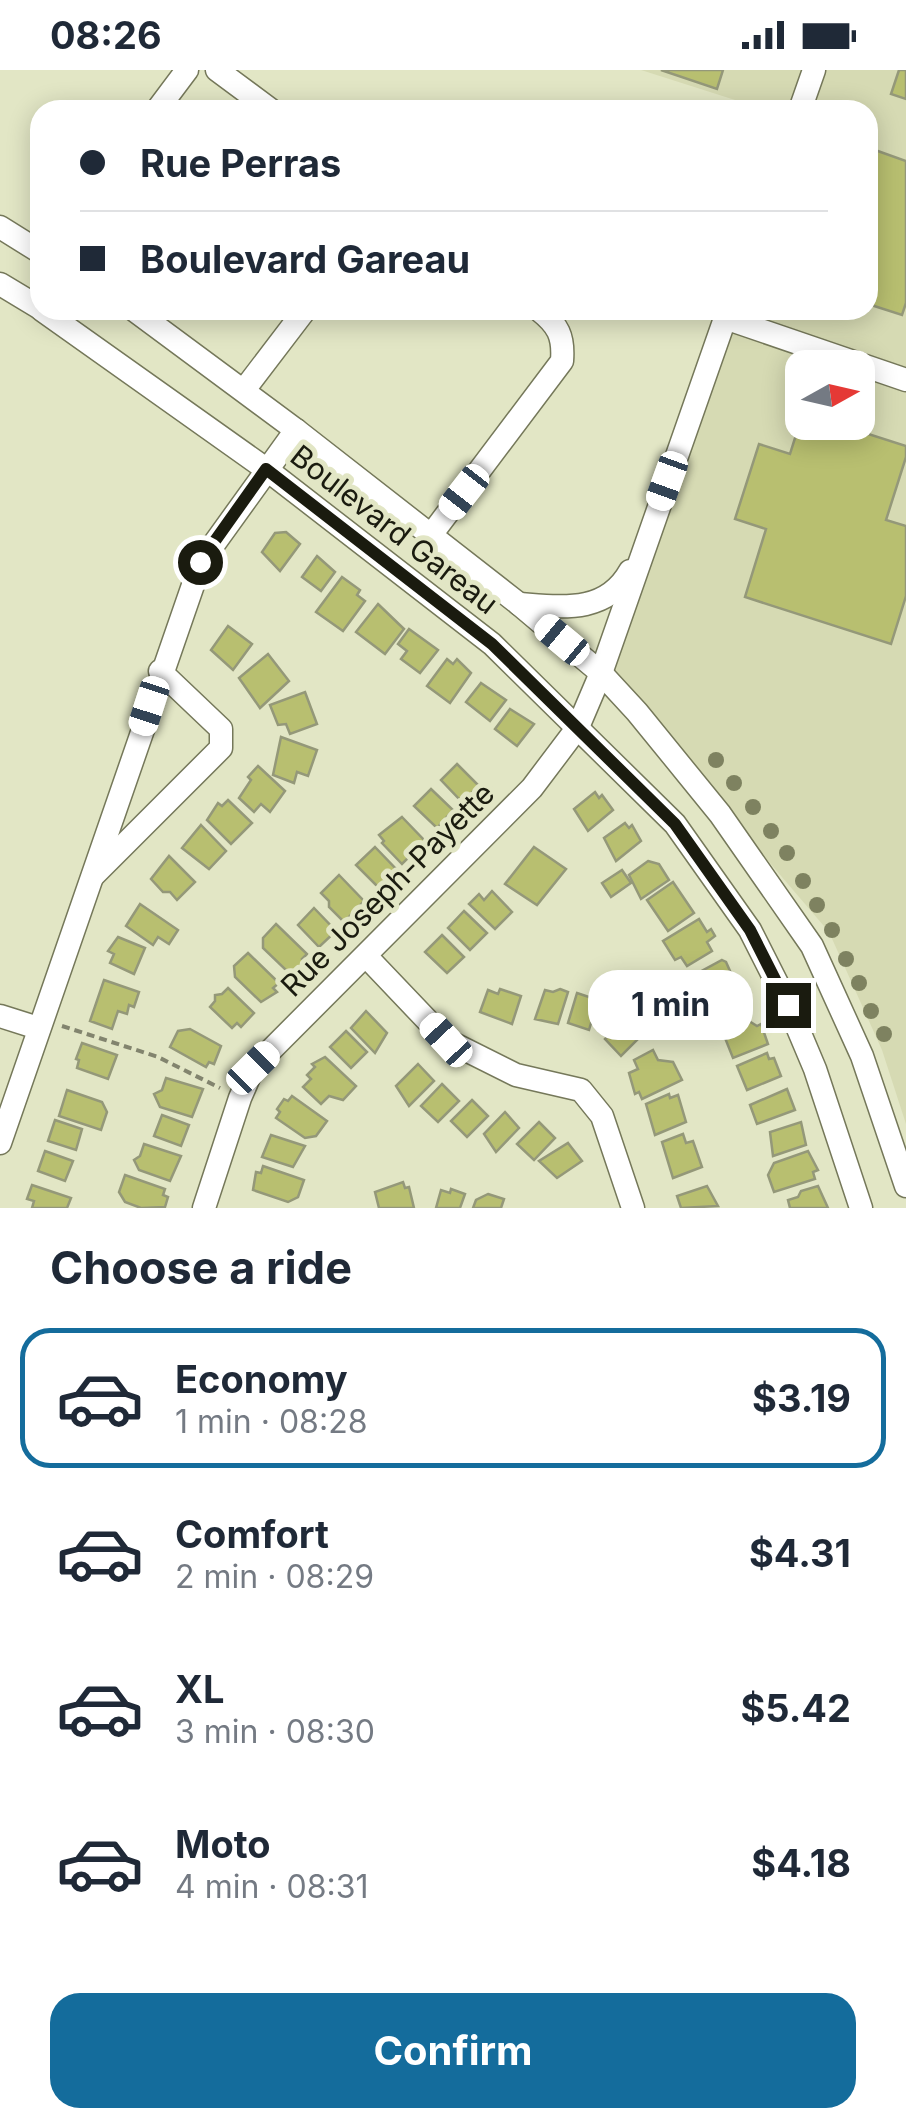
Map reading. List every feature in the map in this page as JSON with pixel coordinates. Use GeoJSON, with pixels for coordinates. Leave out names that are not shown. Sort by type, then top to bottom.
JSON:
{"type":"FeatureCollection","features":[{"type":"Feature","properties":{"kind":"street"},"geometry":{"type":"LineString","coordinates":[[164,100],[187,70]]}},
{"type":"Feature","properties":{"kind":"street"},"geometry":{"type":"LineString","coordinates":[[218,70],[258,100]]}},
{"type":"Feature","properties":{"kind":"street"},"geometry":{"type":"LineString","coordinates":[[804,100],[814,70]]}},
{"type":"Feature","properties":{"kind":"street"},"geometry":{"type":"LineString","coordinates":[[0,227],[30,246]]}},
{"type":"Feature","properties":{"kind":"street","name":"Boulevard Gareau"},"geometry":{"type":"LineString","coordinates":[[0,284],[30,302]]}},
{"type":"Feature","properties":{"kind":"street","name":"Boulevard Gareau"},"geometry":{"type":"LineString","coordinates":[[56,320],[266,469],[492,644],[675,824],[750,930],[788,1005],[815,1069],[862,1208]]}},
{"type":"Feature","properties":{"kind":"street","name":"Boulevard Gareau"},"geometry":{"type":"LineString","coordinates":[[148,320],[431,535],[601,673],[720,814],[812,946],[862,1056],[906,1186]]}},
{"type":"Feature","properties":{"kind":"street"},"geometry":{"type":"LineString","coordinates":[[244,390],[298,320]]}},
{"type":"Feature","properties":{"kind":"street"},"geometry":{"type":"LineString","coordinates":[[431,535],[562,361],[563,348],[557,324],[552,320]]}},
{"type":"Feature","properties":{"kind":"street"},"geometry":{"type":"LineString","coordinates":[[519,604],[572,607],[607,597],[621,586],[643,546],[725,320]]}},
{"type":"Feature","properties":{"kind":"street"},"geometry":{"type":"LineString","coordinates":[[743,320],[906,380]]}},
{"type":"Feature","properties":{"kind":"street"},"geometry":{"type":"LineString","coordinates":[[0,1143],[200,562],[296,430]]}},
{"type":"Feature","properties":{"kind":"street","name":"Rue Joseph-Payette"},"geometry":{"type":"LineString","coordinates":[[204,1208],[253,1068],[532,788],[578,727],[601,673],[643,546]]}},
{"type":"Feature","properties":{"kind":"street"},"geometry":{"type":"LineString","coordinates":[[91,878],[222,748],[221,729],[160,671]]}},
{"type":"Feature","properties":{"kind":"street"},"geometry":{"type":"LineString","coordinates":[[366,956],[446,1040],[516,1075],[581,1090],[602,1116],[632,1208]]}},
{"type":"Feature","properties":{"kind":"street"},"geometry":{"type":"LineString","coordinates":[[0,1016],[38,1028]]}},
{"type":"Feature","properties":{"kind":"path"},"geometry":{"type":"LineString","coordinates":[[38,1028],[54,1023],[158,1057],[240,1098]]}},
{"type":"Feature","properties":{"kind":"shaded area"},"geometry":{"type":"Polygon","coordinates":[[[641,70],[906,70],[906,1124],[882,1050],[829,932],[603,668],[715,320],[878,320],[878,100],[735,100],[641,70]]]}},
{"type":"Feature","properties":{"kind":"building"},"geometry":{"type":"Polygon","coordinates":[[[661,70],[723,70],[717,89],[661,70]]]}},
{"type":"Feature","properties":{"kind":"building"},"geometry":{"type":"Polygon","coordinates":[[[899,70],[906,70],[906,99],[891,94],[899,70]]]}},
{"type":"Feature","properties":{"kind":"building"},"geometry":{"type":"Polygon","coordinates":[[[878,151],[906,161],[906,303],[902,315],[878,307],[878,151]]]}},
{"type":"Feature","properties":{"kind":"building"},"geometry":{"type":"Polygon","coordinates":[[[875,436],[906,446],[886,520],[906,526],[906,596],[891,644],[745,597],[766,529],[735,519],[759,444],[790,454],[794,440],[875,440],[875,436]]]}},
{"type":"Feature","properties":{"kind":"building"},"geometry":{"type":"Polygon","coordinates":[[[286,532],[300,544],[280,571],[262,552],[275,533],[286,532]]]}},
{"type":"Feature","properties":{"kind":"building"},"geometry":{"type":"Polygon","coordinates":[[[317,556],[335,572],[321,591],[302,577],[317,556]]]}},
{"type":"Feature","properties":{"kind":"building"},"geometry":{"type":"Polygon","coordinates":[[[342,577],[360,590],[357,595],[365,601],[343,631],[316,612],[342,577]]]}},
{"type":"Feature","properties":{"kind":"building"},"geometry":{"type":"Polygon","coordinates":[[[378,604],[404,629],[385,654],[356,632],[378,604]]]}},
{"type":"Feature","properties":{"kind":"building"},"geometry":{"type":"Polygon","coordinates":[[[228,626],[252,644],[233,670],[211,650],[228,626]]]}},
{"type":"Feature","properties":{"kind":"building"},"geometry":{"type":"Polygon","coordinates":[[[409,629],[438,650],[420,673],[401,659],[407,651],[398,644],[409,629]]]}},
{"type":"Feature","properties":{"kind":"building"},"geometry":{"type":"Polygon","coordinates":[[[268,654],[289,681],[260,708],[239,678],[268,654]]]}},
{"type":"Feature","properties":{"kind":"building"},"geometry":{"type":"Polygon","coordinates":[[[447,659],[453,664],[457,659],[471,673],[450,703],[427,686],[447,659]]]}},
{"type":"Feature","properties":{"kind":"building"},"geometry":{"type":"Polygon","coordinates":[[[481,683],[506,700],[490,721],[466,702],[481,683]]]}},
{"type":"Feature","properties":{"kind":"building"},"geometry":{"type":"Polygon","coordinates":[[[305,692],[317,724],[290,734],[286,724],[278,725],[270,705],[305,692]]]}},
{"type":"Feature","properties":{"kind":"building"},"geometry":{"type":"Polygon","coordinates":[[[510,709],[534,724],[517,746],[495,729],[510,709]]]}},
{"type":"Feature","properties":{"kind":"building"},"geometry":{"type":"Polygon","coordinates":[[[281,737],[317,750],[308,776],[297,772],[294,783],[273,775],[281,737]]]}},
{"type":"Feature","properties":{"kind":"building"},"geometry":{"type":"Polygon","coordinates":[[[457,764],[479,786],[462,802],[441,780],[457,764]]]}},
{"type":"Feature","properties":{"kind":"building"},"geometry":{"type":"Polygon","coordinates":[[[258,766],[285,791],[270,812],[261,804],[254,812],[239,798],[258,766]]]}},
{"type":"Feature","properties":{"kind":"building"},"geometry":{"type":"Polygon","coordinates":[[[431,789],[453,810],[437,828],[414,806],[431,789]]]}},
{"type":"Feature","properties":{"kind":"building"},"geometry":{"type":"Polygon","coordinates":[[[595,792],[613,810],[588,831],[574,809],[595,792]]]}},
{"type":"Feature","properties":{"kind":"building"},"geometry":{"type":"Polygon","coordinates":[[[228,800],[252,823],[231,844],[207,820],[218,803],[222,806],[228,800]]]}},
{"type":"Feature","properties":{"kind":"building"},"geometry":{"type":"Polygon","coordinates":[[[402,817],[425,841],[402,864],[379,835],[402,817]]]}},
{"type":"Feature","properties":{"kind":"building"},"geometry":{"type":"Polygon","coordinates":[[[625,823],[629,828],[632,825],[641,841],[616,861],[604,838],[625,823]]]}},
{"type":"Feature","properties":{"kind":"building"},"geometry":{"type":"Polygon","coordinates":[[[201,825],[226,851],[209,869],[182,848],[201,825]]]}},
{"type":"Feature","properties":{"kind":"building"},"geometry":{"type":"Polygon","coordinates":[[[375,847],[397,870],[378,887],[356,865],[375,847]]]}},
{"type":"Feature","properties":{"kind":"building"},"geometry":{"type":"Polygon","coordinates":[[[534,847],[566,869],[537,905],[505,884],[534,847]]]}},
{"type":"Feature","properties":{"kind":"building"},"geometry":{"type":"Polygon","coordinates":[[[169,856],[195,882],[177,900],[151,879],[169,856]]]}},
{"type":"Feature","properties":{"kind":"building"},"geometry":{"type":"Polygon","coordinates":[[[648,861],[659,864],[669,880],[641,899],[629,875],[648,861]]]}},
{"type":"Feature","properties":{"kind":"building"},"geometry":{"type":"Polygon","coordinates":[[[622,870],[631,883],[611,897],[602,883],[622,870]]]}},
{"type":"Feature","properties":{"kind":"building"},"geometry":{"type":"Polygon","coordinates":[[[339,875],[364,901],[344,922],[321,893],[339,875]]]}},
{"type":"Feature","properties":{"kind":"building"},"geometry":{"type":"Polygon","coordinates":[[[673,882],[694,913],[668,931],[647,900],[673,882]]]}},
{"type":"Feature","properties":{"kind":"building"},"geometry":{"type":"Polygon","coordinates":[[[492,891],[512,912],[495,929],[469,904],[479,894],[484,900],[492,891]]]}},
{"type":"Feature","properties":{"kind":"building"},"geometry":{"type":"Polygon","coordinates":[[[140,904],[178,930],[169,944],[158,937],[153,945],[126,926],[140,904]]]}},
{"type":"Feature","properties":{"kind":"building"},"geometry":{"type":"Polygon","coordinates":[[[314,908],[336,931],[319,947],[298,925],[314,908]]]}},
{"type":"Feature","properties":{"kind":"building"},"geometry":{"type":"Polygon","coordinates":[[[464,911],[487,933],[470,950],[448,928],[464,911]]]}},
{"type":"Feature","properties":{"kind":"building"},"geometry":{"type":"Polygon","coordinates":[[[699,919],[707,932],[711,929],[715,936],[707,942],[712,951],[687,966],[681,957],[675,960],[663,941],[699,919]]]}},
{"type":"Feature","properties":{"kind":"building"},"geometry":{"type":"Polygon","coordinates":[[[276,924],[307,954],[302,959],[306,963],[290,974],[263,948],[263,938],[276,924]]]}},
{"type":"Feature","properties":{"kind":"building"},"geometry":{"type":"Polygon","coordinates":[[[442,935],[464,957],[447,973],[425,952],[442,935]]]}},
{"type":"Feature","properties":{"kind":"building"},"geometry":{"type":"Polygon","coordinates":[[[118,937],[145,948],[134,974],[110,963],[114,954],[108,951],[118,937]]]}},
{"type":"Feature","properties":{"kind":"building"},"geometry":{"type":"Polygon","coordinates":[[[248,953],[279,983],[273,988],[277,992],[261,1002],[235,977],[234,966],[248,953]]]}},
{"type":"Feature","properties":{"kind":"building"},"geometry":{"type":"Polygon","coordinates":[[[722,960],[734,980],[707,995],[696,974],[722,960]]]}},
{"type":"Feature","properties":{"kind":"building"},"geometry":{"type":"Polygon","coordinates":[[[104,980],[139,992],[127,1014],[118,1011],[112,1029],[90,1021],[104,980]]]}},
{"type":"Feature","properties":{"kind":"building"},"geometry":{"type":"Polygon","coordinates":[[[228,988],[254,1013],[241,1027],[237,1023],[232,1028],[210,1007],[215,995],[228,988]]]}},
{"type":"Feature","properties":{"kind":"building"},"geometry":{"type":"Polygon","coordinates":[[[500,989],[521,996],[512,1024],[480,1012],[488,990],[498,994],[500,989]]]}},
{"type":"Feature","properties":{"kind":"building"},"geometry":{"type":"Polygon","coordinates":[[[545,990],[568,992],[558,1024],[535,1019],[545,990]]]}},
{"type":"Feature","properties":{"kind":"building"},"geometry":{"type":"Polygon","coordinates":[[[737,992],[741,1001],[747,998],[750,1012],[726,1024],[715,1003],[737,992]]]}},
{"type":"Feature","properties":{"kind":"building"},"geometry":{"type":"Polygon","coordinates":[[[577,993],[598,1000],[589,1030],[568,1023],[577,993]]]}},
{"type":"Feature","properties":{"kind":"building"},"geometry":{"type":"Polygon","coordinates":[[[619,1009],[643,1034],[621,1056],[605,1039],[610,1034],[602,1026],[619,1009]]]}},
{"type":"Feature","properties":{"kind":"building"},"geometry":{"type":"Polygon","coordinates":[[[366,1011],[387,1033],[375,1053],[351,1028],[366,1011]]]}},
{"type":"Feature","properties":{"kind":"building"},"geometry":{"type":"Polygon","coordinates":[[[749,1021],[761,1024],[768,1044],[733,1058],[723,1033],[749,1021]]]}},
{"type":"Feature","properties":{"kind":"building"},"geometry":{"type":"Polygon","coordinates":[[[190,1029],[221,1046],[214,1064],[209,1062],[206,1067],[170,1047],[178,1031],[190,1029]]]}},
{"type":"Feature","properties":{"kind":"building"},"geometry":{"type":"Polygon","coordinates":[[[346,1031],[367,1052],[351,1068],[330,1047],[346,1031]]]}},
{"type":"Feature","properties":{"kind":"building"},"geometry":{"type":"Polygon","coordinates":[[[82,1043],[117,1055],[108,1079],[77,1068],[82,1043]]]}},
{"type":"Feature","properties":{"kind":"building"},"geometry":{"type":"Polygon","coordinates":[[[653,1050],[658,1060],[673,1062],[682,1080],[642,1099],[639,1092],[635,1094],[629,1073],[638,1069],[634,1060],[653,1050]]]}},
{"type":"Feature","properties":{"kind":"building"},"geometry":{"type":"Polygon","coordinates":[[[767,1053],[769,1059],[774,1058],[781,1076],[747,1090],[737,1066],[767,1053]]]}},
{"type":"Feature","properties":{"kind":"building"},"geometry":{"type":"Polygon","coordinates":[[[325,1057],[356,1086],[343,1100],[329,1096],[321,1104],[303,1087],[311,1079],[307,1075],[315,1067],[312,1064],[325,1057]]]}},
{"type":"Feature","properties":{"kind":"building"},"geometry":{"type":"Polygon","coordinates":[[[418,1064],[434,1081],[409,1106],[396,1086],[418,1064]]]}},
{"type":"Feature","properties":{"kind":"building"},"geometry":{"type":"Polygon","coordinates":[[[166,1078],[203,1089],[192,1117],[160,1107],[154,1094],[162,1090],[166,1078]]]}},
{"type":"Feature","properties":{"kind":"building"},"geometry":{"type":"Polygon","coordinates":[[[442,1084],[459,1101],[438,1122],[421,1106],[442,1084]]]}},
{"type":"Feature","properties":{"kind":"building"},"geometry":{"type":"Polygon","coordinates":[[[787,1089],[795,1110],[757,1124],[750,1105],[787,1089]]]}},
{"type":"Feature","properties":{"kind":"building"},"geometry":{"type":"Polygon","coordinates":[[[67,1090],[102,1102],[107,1112],[101,1130],[59,1116],[67,1090]]]}},
{"type":"Feature","properties":{"kind":"building"},"geometry":{"type":"Polygon","coordinates":[[[669,1094],[670,1098],[678,1095],[686,1122],[655,1135],[646,1104],[669,1094]]]}},
{"type":"Feature","properties":{"kind":"building"},"geometry":{"type":"Polygon","coordinates":[[[292,1096],[327,1121],[316,1136],[305,1138],[276,1118],[284,1099],[288,1101],[292,1096]]]}},
{"type":"Feature","properties":{"kind":"building"},"geometry":{"type":"Polygon","coordinates":[[[472,1100],[488,1116],[467,1137],[451,1121],[472,1100]]]}},
{"type":"Feature","properties":{"kind":"building"},"geometry":{"type":"Polygon","coordinates":[[[505,1112],[519,1128],[496,1152],[484,1134],[505,1112]]]}},
{"type":"Feature","properties":{"kind":"building"},"geometry":{"type":"Polygon","coordinates":[[[162,1115],[189,1125],[181,1146],[154,1136],[162,1115]]]}},
{"type":"Feature","properties":{"kind":"building"},"geometry":{"type":"Polygon","coordinates":[[[55,1120],[82,1129],[76,1150],[48,1141],[55,1120]]]}},
{"type":"Feature","properties":{"kind":"building"},"geometry":{"type":"Polygon","coordinates":[[[539,1122],[555,1138],[534,1160],[517,1144],[539,1122]]]}},
{"type":"Feature","properties":{"kind":"building"},"geometry":{"type":"Polygon","coordinates":[[[801,1122],[806,1145],[773,1156],[770,1132],[801,1122]]]}},
{"type":"Feature","properties":{"kind":"building"},"geometry":{"type":"Polygon","coordinates":[[[683,1134],[686,1143],[693,1141],[702,1167],[673,1178],[662,1142],[683,1134]]]}},
{"type":"Feature","properties":{"kind":"building"},"geometry":{"type":"Polygon","coordinates":[[[271,1135],[305,1146],[293,1167],[262,1157],[271,1135]]]}},
{"type":"Feature","properties":{"kind":"building"},"geometry":{"type":"Polygon","coordinates":[[[568,1143],[582,1161],[557,1178],[539,1161],[568,1143]]]}},
{"type":"Feature","properties":{"kind":"building"},"geometry":{"type":"Polygon","coordinates":[[[144,1144],[181,1156],[170,1181],[139,1170],[134,1160],[144,1144]]]}},
{"type":"Feature","properties":{"kind":"building"},"geometry":{"type":"Polygon","coordinates":[[[45,1151],[73,1161],[65,1181],[38,1171],[45,1151]]]}},
{"type":"Feature","properties":{"kind":"building"},"geometry":{"type":"Polygon","coordinates":[[[808,1151],[818,1170],[813,1172],[815,1179],[774,1192],[768,1175],[774,1163],[808,1151]]]}},
{"type":"Feature","properties":{"kind":"building"},"geometry":{"type":"Polygon","coordinates":[[[263,1166],[304,1180],[298,1197],[288,1202],[253,1190],[256,1172],[261,1173],[263,1166]]]}},
{"type":"Feature","properties":{"kind":"building"},"geometry":{"type":"Polygon","coordinates":[[[125,1175],[165,1189],[165,1207],[141,1208],[125,1202],[119,1192],[125,1175]]]}},
{"type":"Feature","properties":{"kind":"building"},"geometry":{"type":"Polygon","coordinates":[[[403,1182],[405,1188],[409,1187],[414,1208],[379,1208],[375,1192],[403,1182]]]}},
{"type":"Feature","properties":{"kind":"building"},"geometry":{"type":"Polygon","coordinates":[[[32,1185],[71,1198],[67,1208],[32,1208],[34,1201],[27,1199],[32,1185]]]}},
{"type":"Feature","properties":{"kind":"building"},"geometry":{"type":"Polygon","coordinates":[[[707,1186],[718,1206],[681,1208],[677,1196],[707,1186]]]}},
{"type":"Feature","properties":{"kind":"building"},"geometry":{"type":"Polygon","coordinates":[[[818,1186],[828,1208],[790,1208],[788,1200],[818,1186]]]}},
{"type":"Feature","properties":{"kind":"building"},"geometry":{"type":"Polygon","coordinates":[[[451,1189],[465,1194],[460,1208],[436,1208],[441,1190],[450,1193],[451,1189]]]}},
{"type":"Feature","properties":{"kind":"building"},"geometry":{"type":"Polygon","coordinates":[[[488,1194],[504,1199],[501,1208],[473,1208],[476,1200],[488,1194]]]}},
{"type":"Feature","properties":{"kind":"route"},"geometry":{"type":"LineString","coordinates":[[200,562],[266,469],[492,644],[675,824],[750,930],[788,1005]]}}]}
